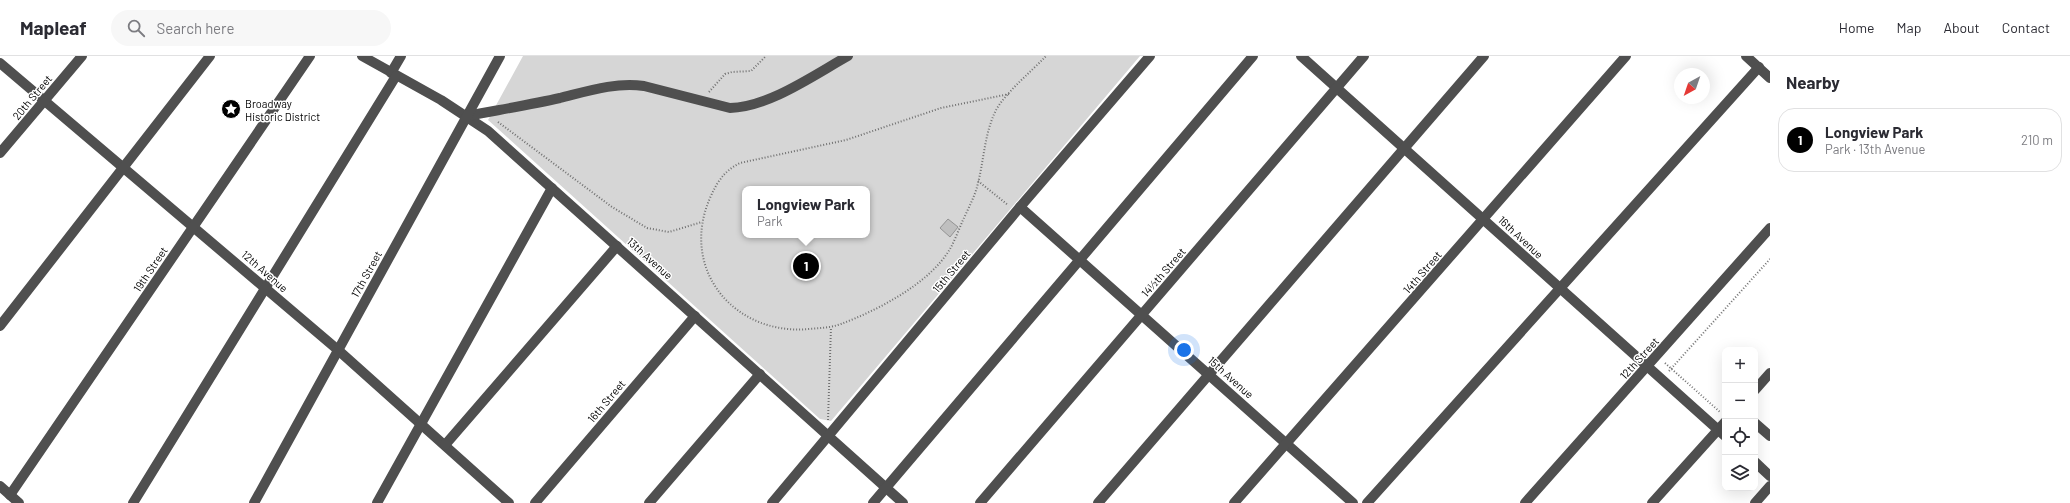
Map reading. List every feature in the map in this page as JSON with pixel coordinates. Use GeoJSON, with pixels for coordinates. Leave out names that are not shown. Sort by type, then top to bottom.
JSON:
{"type":"FeatureCollection","features":[{"type":"Feature","properties":{"kind":"street","name":"20th Street"},"geometry":{"type":"LineString","coordinates":[[0,153],[82,56]]}},
{"type":"Feature","properties":{"kind":"street"},"geometry":{"type":"LineString","coordinates":[[0,326],[122,167],[210,56]]}},
{"type":"Feature","properties":{"kind":"street","name":"19th Street"},"geometry":{"type":"LineString","coordinates":[[10,495],[310,56]]}},
{"type":"Feature","properties":{"kind":"street","name":"13th Avenue"},"geometry":{"type":"LineString","coordinates":[[362,56],[467,116],[488,131],[903,503]]}},
{"type":"Feature","properties":{"kind":"street"},"geometry":{"type":"LineString","coordinates":[[133,503],[266,288],[394,75],[401,56]]}},
{"type":"Feature","properties":{"kind":"street","name":"17th Street"},"geometry":{"type":"LineString","coordinates":[[254,503],[500,56]]}},
{"type":"Feature","properties":{"kind":"street","name":"15th Street"},"geometry":{"type":"LineString","coordinates":[[772,503],[1018,209],[1150,56]]}},
{"type":"Feature","properties":{"kind":"street"},"geometry":{"type":"LineString","coordinates":[[873,503],[1253,56]]}},
{"type":"Feature","properties":{"kind":"street","name":"16th Avenue"},"geometry":{"type":"LineString","coordinates":[[1301,56],[1560,289],[1722,428]]}},
{"type":"Feature","properties":{"kind":"street","name":"14½th Street"},"geometry":{"type":"LineString","coordinates":[[980,503],[1364,56]]}},
{"type":"Feature","properties":{"kind":"street"},"geometry":{"type":"LineString","coordinates":[[1098,503],[1484,56]]}},
{"type":"Feature","properties":{"kind":"street","name":"14th Street"},"geometry":{"type":"LineString","coordinates":[[1234,503],[1484,220],[1626,56]]}},
{"type":"Feature","properties":{"kind":"street"},"geometry":{"type":"LineString","coordinates":[[1746,56],[1770,78]]}},
{"type":"Feature","properties":{"kind":"street"},"geometry":{"type":"LineString","coordinates":[[467,116],[608,86],[630,84],[644,86],[730,108],[743,107],[782,92],[846,57]]}},
{"type":"Feature","properties":{"kind":"street","name":"12th Avenue"},"geometry":{"type":"LineString","coordinates":[[0,63],[194,226],[338,350],[509,503]]}},
{"type":"Feature","properties":{"kind":"street"},"geometry":{"type":"LineString","coordinates":[[1367,503],[1759,68]]}},
{"type":"Feature","properties":{"kind":"street"},"geometry":{"type":"LineString","coordinates":[[381,501],[420,423],[552,188]]}},
{"type":"Feature","properties":{"kind":"street","name":"15th Avenue"},"geometry":{"type":"LineString","coordinates":[[1018,209],[1080,258],[1353,503]]}},
{"type":"Feature","properties":{"kind":"street","name":"12th Street"},"geometry":{"type":"LineString","coordinates":[[1525,503],[1770,228]]}},
{"type":"Feature","properties":{"kind":"street"},"geometry":{"type":"LineString","coordinates":[[445,445],[618,246]]}},
{"type":"Feature","properties":{"kind":"street","name":"16th Street"},"geometry":{"type":"LineString","coordinates":[[535,503],[695,316]]}},
{"type":"Feature","properties":{"kind":"street"},"geometry":{"type":"LineString","coordinates":[[1758,387],[1770,373]]}},
{"type":"Feature","properties":{"kind":"street"},"geometry":{"type":"LineString","coordinates":[[649,503],[760,374]]}},
{"type":"Feature","properties":{"kind":"street"},"geometry":{"type":"LineString","coordinates":[[1758,426],[1770,436]]}},
{"type":"Feature","properties":{"kind":"street"},"geometry":{"type":"LineString","coordinates":[[1652,503],[1722,430]]}},
{"type":"Feature","properties":{"kind":"street"},"geometry":{"type":"LineString","coordinates":[[1758,465],[1770,476]]}},
{"type":"Feature","properties":{"kind":"street"},"geometry":{"type":"LineString","coordinates":[[0,486],[18,503]]}},
{"type":"Feature","properties":{"kind":"street"},"geometry":{"type":"LineString","coordinates":[[1755,503],[1770,486]]}},
{"type":"Feature","properties":{"kind":"path"},"geometry":{"type":"LineString","coordinates":[[703,101],[725,74],[751,70],[766,56]]}},
{"type":"Feature","properties":{"kind":"path"},"geometry":{"type":"LineString","coordinates":[[1010,94],[941,108],[846,140],[740,163],[730,168],[715,185],[705,208],[702,222],[701,245],[705,268],[718,292],[743,314],[773,326],[801,330],[831,327],[878,307],[922,279],[950,248],[965,215],[978,181],[990,125],[996,110],[1046,56]]}},
{"type":"Feature","properties":{"kind":"path"},"geometry":{"type":"LineString","coordinates":[[483,113],[542,153],[554,165],[612,207],[647,228],[668,232],[702,222]]}},
{"type":"Feature","properties":{"kind":"path"},"geometry":{"type":"LineString","coordinates":[[978,181],[1018,209]]}},
{"type":"Feature","properties":{"kind":"path"},"geometry":{"type":"LineString","coordinates":[[1667,374],[1770,259]]}},
{"type":"Feature","properties":{"kind":"path"},"geometry":{"type":"LineString","coordinates":[[828,422],[831,327]]}},
{"type":"Feature","properties":{"kind":"path"},"geometry":{"type":"LineString","coordinates":[[1664,362],[1722,414]]}},
{"type":"Feature","properties":{"kind":"shaded area"},"geometry":{"type":"Polygon","coordinates":[[[523,56],[1140,56],[831,421],[820,419],[488,120],[523,56]]]}},
{"type":"Feature","properties":{"kind":"building"},"geometry":{"type":"Polygon","coordinates":[[[948,219],[958,227],[950,237],[940,228],[948,219]]]}},
{"type":"Feature","properties":{"kind":"place","name":"Broadway Historic District"},"geometry":{"type":"Point","coordinates":[231,109]}},
{"type":"Feature","properties":{"kind":"place","name":"Longview Park"},"geometry":{"type":"Point","coordinates":[806,266]}}]}
